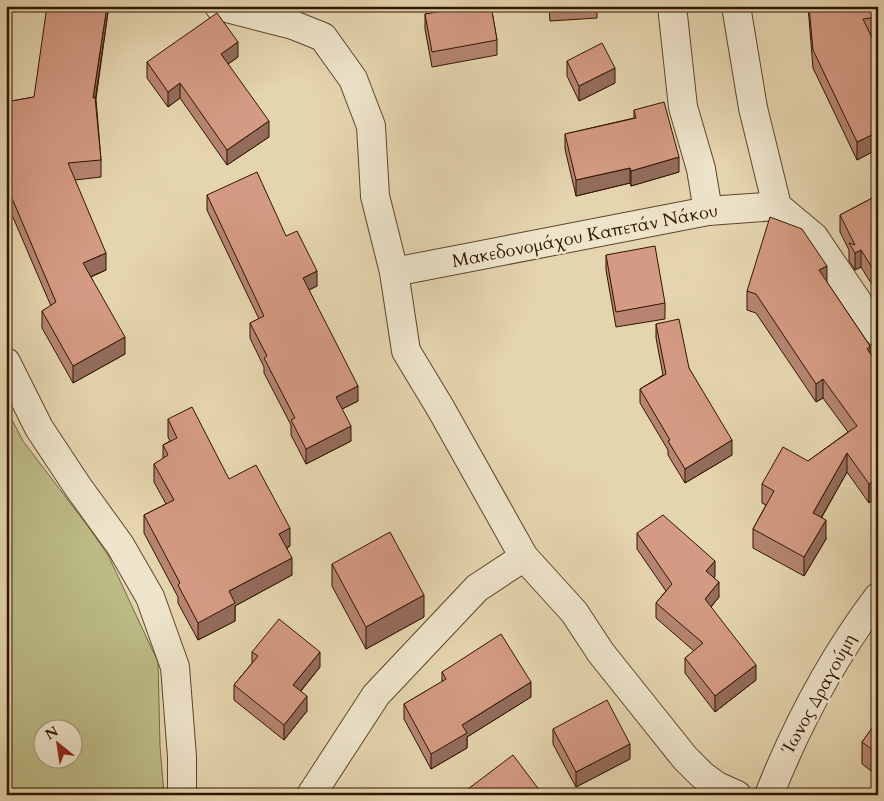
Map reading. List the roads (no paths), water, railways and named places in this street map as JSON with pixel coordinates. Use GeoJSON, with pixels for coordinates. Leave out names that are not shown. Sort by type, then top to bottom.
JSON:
{"type":"FeatureCollection","features":[{"type":"Feature","properties":{"kind":"street"},"geometry":{"type":"LineString","coordinates":[[219,6],[293,25],[323,37],[353,79],[370,126],[375,196],[394,272],[406,351],[441,409],[524,557],[574,612],[601,654],[685,758],[702,775],[717,786],[737,795]]}},
{"type":"Feature","properties":{"kind":"street"},"geometry":{"type":"LineString","coordinates":[[672,6],[683,106],[701,168],[708,211]]}},
{"type":"Feature","properties":{"kind":"street"},"geometry":{"type":"LineString","coordinates":[[736,6],[753,108],[777,206],[814,236],[878,332]]}},
{"type":"Feature","properties":{"kind":"street","name":"Μακεδονομάχου Καπετάν Νάκου"},"geometry":{"type":"LineString","coordinates":[[394,272],[708,211],[777,206]]}},
{"type":"Feature","properties":{"kind":"street"},"geometry":{"type":"LineString","coordinates":[[6,362],[39,428],[78,487],[120,545],[150,597],[175,667],[182,757],[182,795]]}},
{"type":"Feature","properties":{"kind":"street"},"geometry":{"type":"LineString","coordinates":[[311,795],[376,695],[477,588],[524,557]]}},
{"type":"Feature","properties":{"kind":"street","name":"Ίωνος Δραγούμη"},"geometry":{"type":"LineString","coordinates":[[769,795],[785,756],[829,669],[857,625],[878,597]]}}]}
